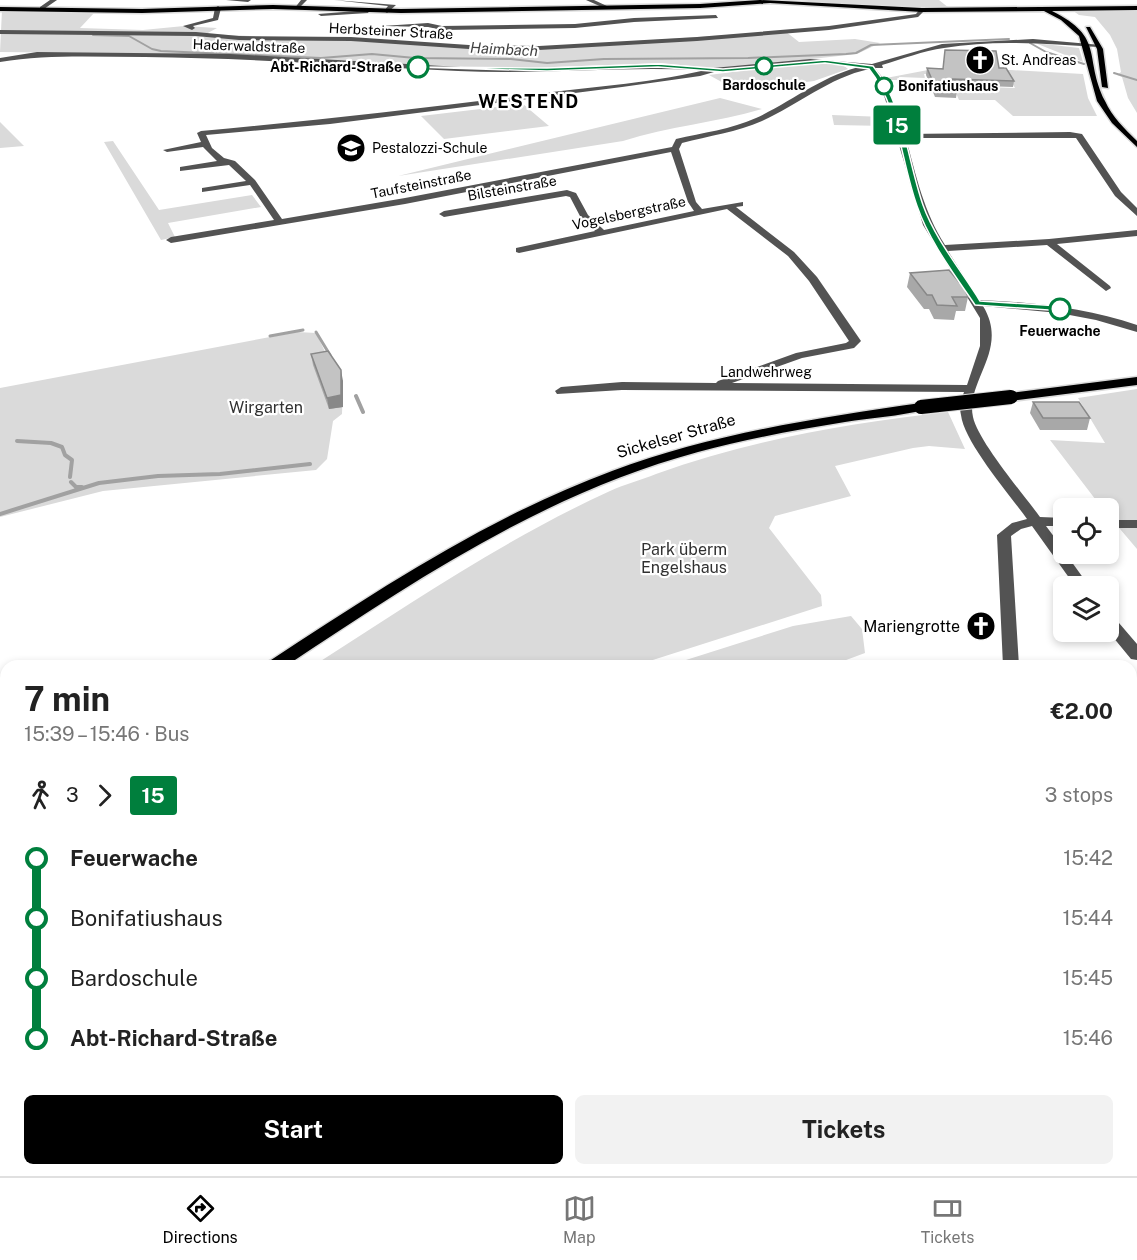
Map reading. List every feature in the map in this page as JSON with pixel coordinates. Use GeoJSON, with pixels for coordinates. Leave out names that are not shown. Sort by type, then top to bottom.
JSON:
{"type":"FeatureCollection","features":[{"type":"Feature","properties":{"kind":"main road"},"geometry":{"type":"LineString","coordinates":[[0,9],[132,11],[296,8],[387,11],[678,6],[763,0],[922,10],[1137,8]]}},
{"type":"Feature","properties":{"kind":"main road"},"geometry":{"type":"LineString","coordinates":[[1021,9],[1029,1],[1073,24],[1087,43],[1091,66],[1103,104],[1116,124],[1137,145]]}},
{"type":"Feature","properties":{"kind":"main road"},"geometry":{"type":"LineString","coordinates":[[1021,9],[1069,13],[1085,8]]}},
{"type":"Feature","properties":{"kind":"main road"},"geometry":{"type":"LineString","coordinates":[[1069,13],[1089,29],[1098,45],[1109,96],[1123,120],[1137,134]]}},
{"type":"Feature","properties":{"kind":"main road","name":"Sickelser Straße"},"geometry":{"type":"LineString","coordinates":[[283,660],[467,545],[535,509],[591,484],[663,458],[741,437],[836,419],[1137,381]]}},
{"type":"Feature","properties":{"kind":"street"},"geometry":{"type":"LineString","coordinates":[[42,8],[54,0]]}},
{"type":"Feature","properties":{"kind":"street"},"geometry":{"type":"LineString","coordinates":[[229,0],[248,0]]}},
{"type":"Feature","properties":{"kind":"street"},"geometry":{"type":"LineString","coordinates":[[296,8],[304,0]]}},
{"type":"Feature","properties":{"kind":"street"},"geometry":{"type":"LineString","coordinates":[[337,0],[393,5],[387,11]]}},
{"type":"Feature","properties":{"kind":"street"},"geometry":{"type":"LineString","coordinates":[[589,0],[606,7]]}},
{"type":"Feature","properties":{"kind":"street"},"geometry":{"type":"LineString","coordinates":[[678,6],[684,18]]}},
{"type":"Feature","properties":{"kind":"street"},"geometry":{"type":"LineString","coordinates":[[218,8],[216,19],[186,26],[219,29],[221,36]]}},
{"type":"Feature","properties":{"kind":"street"},"geometry":{"type":"LineString","coordinates":[[523,8],[523,27]]}},
{"type":"Feature","properties":{"kind":"street","name":"Herbsteiner Straße"},"geometry":{"type":"LineString","coordinates":[[0,32],[351,39],[481,48],[539,48],[697,39],[829,28],[909,17],[918,15],[922,10]]}},
{"type":"Feature","properties":{"kind":"street"},"geometry":{"type":"LineString","coordinates":[[321,14],[368,11]]}},
{"type":"Feature","properties":{"kind":"street"},"geometry":{"type":"LineString","coordinates":[[385,26],[428,25],[442,28],[593,26],[634,20],[716,17]]}},
{"type":"Feature","properties":{"kind":"street"},"geometry":{"type":"LineString","coordinates":[[1053,42],[1087,43]]}},
{"type":"Feature","properties":{"kind":"street"},"geometry":{"type":"LineString","coordinates":[[700,212],[692,202],[675,149],[679,141],[686,138],[758,120],[818,86],[844,75],[958,44],[1064,42],[1098,45]]}},
{"type":"Feature","properties":{"kind":"street"},"geometry":{"type":"LineString","coordinates":[[0,53],[21,55]]}},
{"type":"Feature","properties":{"kind":"street","name":"Haderwaldstraße"},"geometry":{"type":"LineString","coordinates":[[0,60],[21,55],[230,56],[461,69],[559,70],[658,66],[712,70]]}},
{"type":"Feature","properties":{"kind":"street"},"geometry":{"type":"LineString","coordinates":[[225,162],[204,144],[201,133],[330,122],[622,85],[700,74],[712,70],[804,62],[838,62],[881,70],[900,59]]}},
{"type":"Feature","properties":{"kind":"street"},"geometry":{"type":"LineString","coordinates":[[881,70],[920,207],[928,225],[978,303],[985,318],[986,340],[966,405],[967,418],[974,435],[1075,576]]}},
{"type":"Feature","properties":{"kind":"street"},"geometry":{"type":"LineString","coordinates":[[901,136],[1070,134],[1083,140],[1118,194],[1137,213]]}},
{"type":"Feature","properties":{"kind":"street"},"geometry":{"type":"LineString","coordinates":[[167,150],[204,144]]}},
{"type":"Feature","properties":{"kind":"street","name":"Taufsteinstraße"},"geometry":{"type":"LineString","coordinates":[[171,240],[675,149]]}},
{"type":"Feature","properties":{"kind":"street"},"geometry":{"type":"LineString","coordinates":[[183,169],[225,162],[232,163],[252,182],[280,222]]}},
{"type":"Feature","properties":{"kind":"street"},"geometry":{"type":"LineString","coordinates":[[205,190],[252,182]]}},
{"type":"Feature","properties":{"kind":"street","name":"Bilsteinstraße"},"geometry":{"type":"LineString","coordinates":[[444,214],[567,193],[573,195],[584,216],[603,233]]}},
{"type":"Feature","properties":{"kind":"street","name":"Vogelsbergstraße"},"geometry":{"type":"LineString","coordinates":[[519,250],[744,204]]}},
{"type":"Feature","properties":{"kind":"street"},"geometry":{"type":"LineString","coordinates":[[710,387],[800,355],[850,346],[855,340],[813,279],[791,254],[730,207]]}},
{"type":"Feature","properties":{"kind":"street"},"geometry":{"type":"LineString","coordinates":[[943,248],[1049,242],[1137,233]]}},
{"type":"Feature","properties":{"kind":"street"},"geometry":{"type":"LineString","coordinates":[[1049,242],[1106,288]]}},
{"type":"Feature","properties":{"kind":"street"},"geometry":{"type":"LineString","coordinates":[[978,303],[1065,310],[1107,319],[1137,330]]}},
{"type":"Feature","properties":{"kind":"street","name":"Landwehrweg"},"geometry":{"type":"LineString","coordinates":[[561,391],[622,386],[972,389]]}},
{"type":"Feature","properties":{"kind":"street"},"geometry":{"type":"LineString","coordinates":[[1011,660],[1004,535],[1014,525],[1053,522]]}},
{"type":"Feature","properties":{"kind":"street"},"geometry":{"type":"LineString","coordinates":[[1119,524],[1137,524]]}},
{"type":"Feature","properties":{"kind":"street"},"geometry":{"type":"LineString","coordinates":[[1119,633],[1137,655]]}},
{"type":"Feature","properties":{"kind":"green space"},"geometry":{"type":"Polygon","coordinates":[[[797,0],[939,0],[949,8],[866,6],[797,0]]]}},
{"type":"Feature","properties":{"kind":"green space"},"geometry":{"type":"Polygon","coordinates":[[[41,9],[95,12],[80,28],[143,30],[184,26],[217,28],[206,34],[461,46],[549,47],[785,31],[799,42],[855,39],[880,43],[857,54],[720,69],[661,63],[500,69],[249,55],[0,52],[2,10],[41,9]]]}},
{"type":"Feature","properties":{"kind":"green space"},"geometry":{"type":"Polygon","coordinates":[[[1137,9],[1137,113],[1128,98],[1122,77],[1117,75],[1121,72],[1117,49],[1110,35],[1095,17],[1079,15],[1072,10],[1137,9]]]}},
{"type":"Feature","properties":{"kind":"green space"},"geometry":{"type":"Polygon","coordinates":[[[1035,43],[1079,48],[1083,62],[1035,43]]]}},
{"type":"Feature","properties":{"kind":"green space"},"geometry":{"type":"Polygon","coordinates":[[[803,63],[834,63],[848,69],[814,81],[738,91],[709,75],[803,63]]]}},
{"type":"Feature","properties":{"kind":"green space"},"geometry":{"type":"Polygon","coordinates":[[[928,70],[1011,70],[1083,74],[1088,98],[1097,116],[1013,116],[995,100],[959,100],[953,86],[1015,88],[1007,74],[924,74],[925,78],[899,77],[900,80],[887,80],[886,78],[928,70]]]}},
{"type":"Feature","properties":{"kind":"green space"},"geometry":{"type":"Polygon","coordinates":[[[720,98],[762,109],[623,141],[398,176],[720,98]]]}},
{"type":"Feature","properties":{"kind":"green space"},"geometry":{"type":"Polygon","coordinates":[[[523,104],[549,126],[444,139],[421,116],[523,104]]]}},
{"type":"Feature","properties":{"kind":"green space"},"geometry":{"type":"Polygon","coordinates":[[[832,115],[884,117],[887,126],[834,125],[832,115]]]}},
{"type":"Feature","properties":{"kind":"green space"},"geometry":{"type":"Polygon","coordinates":[[[0,122],[24,146],[0,148],[0,122]]]}},
{"type":"Feature","properties":{"kind":"green space"},"geometry":{"type":"Polygon","coordinates":[[[113,141],[159,210],[252,195],[261,207],[168,223],[175,237],[161,240],[104,142],[113,141]]]}},
{"type":"Feature","properties":{"kind":"green space","name":"Wirgarten"},"geometry":{"type":"Polygon","coordinates":[[[297,332],[316,333],[330,362],[343,381],[342,414],[333,421],[327,459],[316,470],[103,491],[0,517],[0,388],[297,332]]]}},
{"type":"Feature","properties":{"kind":"green space"},"geometry":{"type":"Polygon","coordinates":[[[1137,389],[1137,549],[1119,528],[1119,498],[1094,498],[1050,440],[1105,443],[1078,398],[1137,389]]]}},
{"type":"Feature","properties":{"kind":"green space","name":"Park überm Engelshaus"},"geometry":{"type":"Polygon","coordinates":[[[948,412],[965,449],[929,446],[913,448],[835,466],[851,496],[775,516],[769,528],[821,595],[822,606],[653,660],[322,660],[495,551],[571,510],[616,489],[692,462],[764,442],[874,422],[948,412]]]}},
{"type":"Feature","properties":{"kind":"green space"},"geometry":{"type":"Polygon","coordinates":[[[851,616],[862,629],[865,653],[846,660],[686,660],[793,626],[851,616]]]}},
{"type":"Feature","properties":{"kind":"building"},"geometry":{"type":"Polygon","coordinates":[[[945,50],[996,51],[999,68],[1006,68],[1014,81],[952,79],[957,91],[937,91],[927,68],[943,69],[945,50]]]}},
{"type":"Feature","properties":{"kind":"building"},"geometry":{"type":"Polygon","coordinates":[[[949,270],[959,282],[962,282],[968,297],[952,297],[957,306],[937,305],[932,295],[927,295],[910,273],[949,270]]]}},
{"type":"Feature","properties":{"kind":"building"},"geometry":{"type":"Polygon","coordinates":[[[328,351],[341,370],[341,395],[327,398],[311,354],[328,351]]]}},
{"type":"Feature","properties":{"kind":"building"},"geometry":{"type":"Polygon","coordinates":[[[1033,402],[1079,402],[1090,418],[1043,418],[1033,402]]]}},
{"type":"Feature","properties":{"kind":"waterway","name":"Haimbach"},"geometry":{"type":"LineString","coordinates":[[93,35],[129,36],[152,49],[161,51],[321,58],[372,54],[415,58],[511,59],[547,63],[604,59],[748,58],[846,54],[856,53],[871,45],[1009,39]]}},
{"type":"Feature","properties":{"kind":"waterway","name":"Haimbach"},"geometry":{"type":"LineString","coordinates":[[1030,43],[1046,52],[1084,64]]}},
{"type":"Feature","properties":{"kind":"waterway","name":"Haimbach"},"geometry":{"type":"LineString","coordinates":[[1114,73],[1137,80]]}},
{"type":"Feature","properties":{"kind":"waterway"},"geometry":{"type":"LineString","coordinates":[[270,336],[303,330]]}},
{"type":"Feature","properties":{"kind":"waterway"},"geometry":{"type":"LineString","coordinates":[[316,332],[330,355]]}},
{"type":"Feature","properties":{"kind":"waterway"},"geometry":{"type":"LineString","coordinates":[[356,396],[363,412]]}},
{"type":"Feature","properties":{"kind":"waterway"},"geometry":{"type":"LineString","coordinates":[[17,441],[51,443],[62,447],[65,455],[72,460],[70,477]]}},
{"type":"Feature","properties":{"kind":"waterway"},"geometry":{"type":"LineString","coordinates":[[0,514],[99,483],[158,476],[220,474],[310,464]]}},
{"type":"Feature","properties":{"kind":"waterway"},"geometry":{"type":"LineString","coordinates":[[71,482],[76,487],[82,487]]}},
{"type":"Feature","properties":{"kind":"bus line","name":"15"},"geometry":{"type":"LineString","coordinates":[[418,67],[547,70],[658,66],[733,70],[825,61],[871,67],[871,70],[880,76],[883,82],[928,225],[978,303],[1020,304],[1060,309]]}},
{"type":"Feature","properties":{"kind":"place","name":"St. Andreas"},"geometry":{"type":"Point","coordinates":[980,60]}},
{"type":"Feature","properties":{"kind":"place","name":"Bardoschule"},"geometry":{"type":"Point","coordinates":[764,66]}},
{"type":"Feature","properties":{"kind":"place","name":"Abt-Richard-Straße"},"geometry":{"type":"Point","coordinates":[418,67]}},
{"type":"Feature","properties":{"kind":"place","name":"Bonifatiushaus"},"geometry":{"type":"Point","coordinates":[884,86]}},
{"type":"Feature","properties":{"kind":"place","name":"Pestalozzi-Schule"},"geometry":{"type":"Point","coordinates":[351,148]}},
{"type":"Feature","properties":{"kind":"place","name":"Feuerwache"},"geometry":{"type":"Point","coordinates":[1060,309]}},
{"type":"Feature","properties":{"kind":"place","name":"Mariengrotte"},"geometry":{"type":"Point","coordinates":[981,626]}},
{"type":"Feature","properties":{"kind":"district","name":"WESTEND"},"geometry":{"type":"Point","coordinates":[529,101]}}]}
